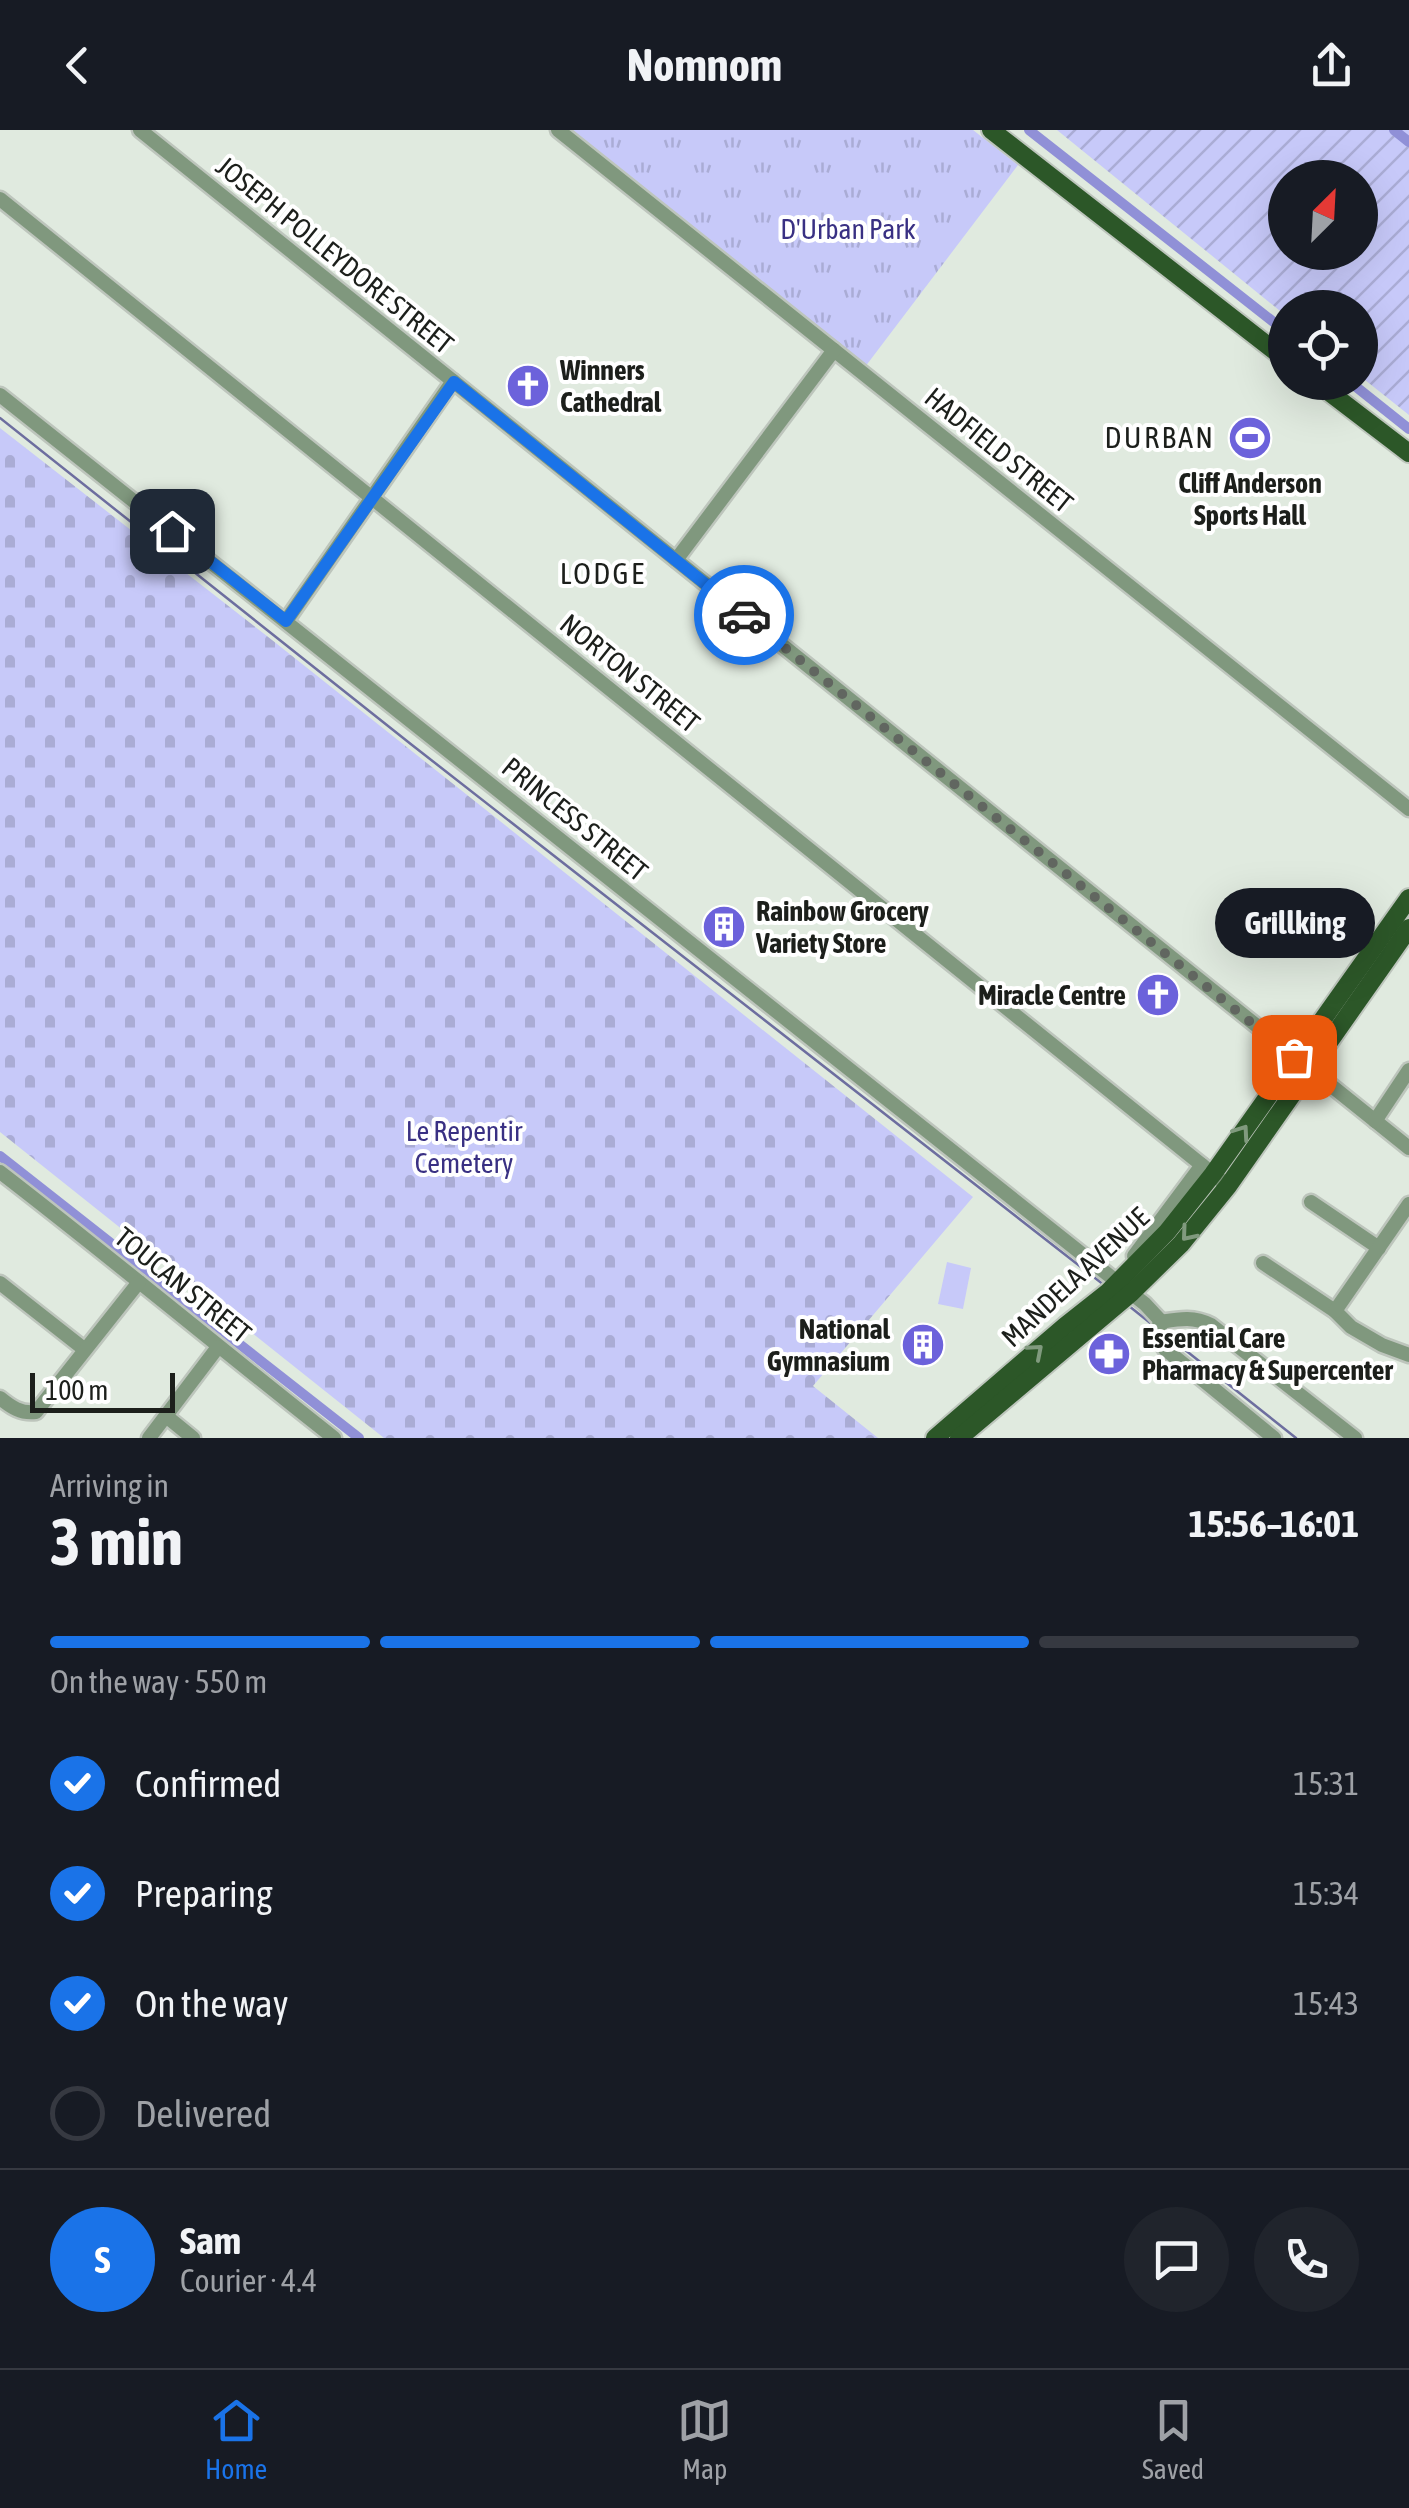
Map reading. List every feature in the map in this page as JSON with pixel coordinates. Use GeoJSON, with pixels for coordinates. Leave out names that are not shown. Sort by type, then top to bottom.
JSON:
{"type":"FeatureCollection","features":[{"type":"Feature","properties":{"kind":"main road"},"geometry":{"type":"LineString","coordinates":[[992,130],[1268,345]]}},
{"type":"Feature","properties":{"kind":"main road"},"geometry":{"type":"LineString","coordinates":[[1340,400],[1409,453]]}},
{"type":"Feature","properties":{"kind":"main road","name":"MANDELA AVENUE"},"geometry":{"type":"LineString","coordinates":[[935,1438],[1064,1326],[1181,1244],[1228,1186],[1409,898]]}},
{"type":"Feature","properties":{"kind":"main road","name":"MANDELA AVENUE"},"geometry":{"type":"LineString","coordinates":[[959,1438],[1118,1291],[1167,1232],[1208,1169],[1302,1063],[1409,928]]}},
{"type":"Feature","properties":{"kind":"street","name":"JOSEPH POLLEYDORE STREET"},"geometry":{"type":"LineString","coordinates":[[140,130],[1409,1148]]}},
{"type":"Feature","properties":{"kind":"street","name":"HADFIELD STREET"},"geometry":{"type":"LineString","coordinates":[[558,130],[1409,809]]}},
{"type":"Feature","properties":{"kind":"street","name":"NORTON STREET"},"geometry":{"type":"LineString","coordinates":[[0,199],[1228,1186]]}},
{"type":"Feature","properties":{"kind":"street"},"geometry":{"type":"LineString","coordinates":[[676,560],[834,350]]}},
{"type":"Feature","properties":{"kind":"street"},"geometry":{"type":"LineString","coordinates":[[286,621],[454,382]]}},
{"type":"Feature","properties":{"kind":"street","name":"PRINCESS STREET"},"geometry":{"type":"LineString","coordinates":[[0,394],[1118,1291],[1155,1313],[1160,1324]]}},
{"type":"Feature","properties":{"kind":"street"},"geometry":{"type":"LineString","coordinates":[[1375,1121],[1409,1070]]}},
{"type":"Feature","properties":{"kind":"street","name":"TOUCAN STREET"},"geometry":{"type":"LineString","coordinates":[[0,1172],[334,1438]]}},
{"type":"Feature","properties":{"kind":"street"},"geometry":{"type":"LineString","coordinates":[[1311,1202],[1379,1248]]}},
{"type":"Feature","properties":{"kind":"street"},"geometry":{"type":"LineString","coordinates":[[1335,1311],[1409,1204]]}},
{"type":"Feature","properties":{"kind":"street"},"geometry":{"type":"LineString","coordinates":[[1263,1263],[1335,1311],[1366,1337],[1409,1355]]}},
{"type":"Feature","properties":{"kind":"street"},"geometry":{"type":"LineString","coordinates":[[0,1398],[26,1413],[36,1412],[140,1282]]}},
{"type":"Feature","properties":{"kind":"street"},"geometry":{"type":"LineString","coordinates":[[0,1283],[84,1349]]}},
{"type":"Feature","properties":{"kind":"street"},"geometry":{"type":"LineString","coordinates":[[1274,1438],[1165,1349],[1160,1324],[1189,1318],[1211,1325],[1354,1438]]}},
{"type":"Feature","properties":{"kind":"street"},"geometry":{"type":"LineString","coordinates":[[149,1438],[218,1347]]}},
{"type":"Feature","properties":{"kind":"street"},"geometry":{"type":"LineString","coordinates":[[166,1416],[193,1438]]}},
{"type":"Feature","properties":{"kind":"green space","name":"D'Urban Park"},"geometry":{"type":"Polygon","coordinates":[[[569,130],[973,130],[1018,165],[865,367],[569,130]]]}},
{"type":"Feature","properties":{"kind":"green space"},"geometry":{"type":"Polygon","coordinates":[[[1057,130],[1409,130],[1409,415],[1378,390],[1378,290],[1268,290],[1268,301],[1057,130]]]}},
{"type":"Feature","properties":{"kind":"green space","name":"Le Repentir Cemetery"},"geometry":{"type":"Polygon","coordinates":[[[0,428],[973,1197],[813,1386],[878,1438],[384,1438],[0,1132],[0,428]]]}},
{"type":"Feature","properties":{"kind":"green space"},"geometry":{"type":"Polygon","coordinates":[[[947,1262],[971,1268],[963,1309],[938,1304],[947,1262]]]}},
{"type":"Feature","properties":{"kind":"waterway"},"geometry":{"type":"LineString","coordinates":[[1029,130],[1268,318]]}},
{"type":"Feature","properties":{"kind":"waterway"},"geometry":{"type":"LineString","coordinates":[[1394,130],[1409,142]]}},
{"type":"Feature","properties":{"kind":"waterway"},"geometry":{"type":"LineString","coordinates":[[1373,400],[1409,429]]}},
{"type":"Feature","properties":{"kind":"waterway"},"geometry":{"type":"LineString","coordinates":[[0,418],[1104,1285]]}},
{"type":"Feature","properties":{"kind":"waterway"},"geometry":{"type":"LineString","coordinates":[[0,1156],[359,1438]]}},
{"type":"Feature","properties":{"kind":"waterway"},"geometry":{"type":"LineString","coordinates":[[1129,1306],[1154,1326]]}},
{"type":"Feature","properties":{"kind":"waterway"},"geometry":{"type":"LineString","coordinates":[[1165,1334],[1296,1438]]}},
{"type":"Feature","properties":{"kind":"way so far"},"geometry":{"type":"LineString","coordinates":[[744,615],[1294,1057]]}},
{"type":"Feature","properties":{"kind":"place","name":"Winners Cathedral"},"geometry":{"type":"Point","coordinates":[528,386]}},
{"type":"Feature","properties":{"kind":"place","name":"Cliff Anderson Sports Hall"},"geometry":{"type":"Point","coordinates":[1250,438]}},
{"type":"Feature","properties":{"kind":"place","name":"Rainbow Grocery Variety Store"},"geometry":{"type":"Point","coordinates":[724,927]}},
{"type":"Feature","properties":{"kind":"place","name":"Miracle Centre"},"geometry":{"type":"Point","coordinates":[1158,995]}},
{"type":"Feature","properties":{"kind":"place","name":"Grillking"},"geometry":{"type":"Point","coordinates":[1294,1057]}},
{"type":"Feature","properties":{"kind":"place","name":"National Gymnasium"},"geometry":{"type":"Point","coordinates":[923,1345]}},
{"type":"Feature","properties":{"kind":"place","name":"Essential Care Pharmacy & Supercenter"},"geometry":{"type":"Point","coordinates":[1109,1354]}},
{"type":"Feature","properties":{"kind":"district","name":"DURBAN"},"geometry":{"type":"Point","coordinates":[1160,437]}},
{"type":"Feature","properties":{"kind":"district","name":"LODGE"},"geometry":{"type":"Point","coordinates":[603,573]}},
{"type":"Feature","properties":{"kind":"route"},"geometry":{"type":"LineString","coordinates":[[172,531],[286,621],[454,382],[744,615]]}}]}
